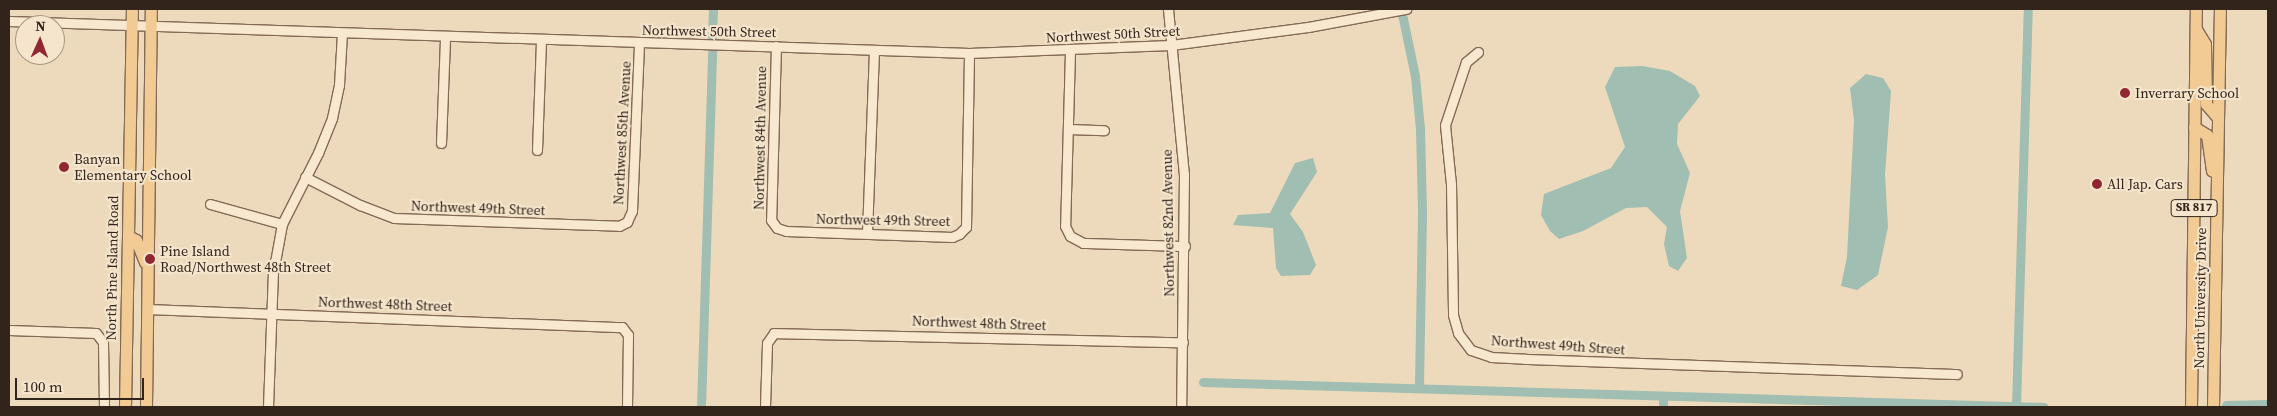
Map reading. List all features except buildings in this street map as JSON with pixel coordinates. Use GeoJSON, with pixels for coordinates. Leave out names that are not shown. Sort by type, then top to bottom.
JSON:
{"type":"FeatureCollection","features":[{"type":"Feature","properties":{"kind":"main road","name":"North Pine Island Road"},"geometry":{"type":"LineString","coordinates":[[125,407],[132,9]]}},
{"type":"Feature","properties":{"kind":"main road"},"geometry":{"type":"LineString","coordinates":[[146,407],[151,9]]}},
{"type":"Feature","properties":{"kind":"main road","name":"North University Drive"},"geometry":{"type":"LineString","coordinates":[[2192,407],[2196,9]]}},
{"type":"Feature","properties":{"kind":"main road","name":"North University Drive"},"geometry":{"type":"LineString","coordinates":[[2213,407],[2220,9]]}},
{"type":"Feature","properties":{"kind":"main road"},"geometry":{"type":"LineString","coordinates":[[2196,27],[2205,44],[2206,104],[2218,118]]}},
{"type":"Feature","properties":{"kind":"main road"},"geometry":{"type":"LineString","coordinates":[[2194,127],[2207,135],[2217,195]]}},
{"type":"Feature","properties":{"kind":"main road"},"geometry":{"type":"LineString","coordinates":[[128,236],[136,240],[148,268]]}},
{"type":"Feature","properties":{"kind":"street","name":"Northwest 82nd Avenue"},"geometry":{"type":"LineString","coordinates":[[1168,9],[1184,174],[1181,407]]}},
{"type":"Feature","properties":{"kind":"street","name":"Northwest 50th Street"},"geometry":{"type":"LineString","coordinates":[[9,21],[969,53],[1070,51],[1171,45],[1406,9]]}},
{"type":"Feature","properties":{"kind":"street"},"geometry":{"type":"LineString","coordinates":[[268,407],[270,314],[282,224],[306,177],[332,118],[338,85],[342,33]]}},
{"type":"Feature","properties":{"kind":"street"},"geometry":{"type":"LineString","coordinates":[[440,144],[445,36]]}},
{"type":"Feature","properties":{"kind":"street"},"geometry":{"type":"LineString","coordinates":[[538,150],[541,40]]}},
{"type":"Feature","properties":{"kind":"street","name":"Northwest 85th Avenue"},"geometry":{"type":"LineString","coordinates":[[627,222],[632,211],[639,43]]}},
{"type":"Feature","properties":{"kind":"street","name":"Northwest 84th Avenue"},"geometry":{"type":"LineString","coordinates":[[776,46],[771,220],[777,228]]}},
{"type":"Feature","properties":{"kind":"street"},"geometry":{"type":"LineString","coordinates":[[867,233],[874,50]]}},
{"type":"Feature","properties":{"kind":"street"},"geometry":{"type":"LineString","coordinates":[[1070,51],[1065,226],[1070,236],[1083,243],[1184,246]]}},
{"type":"Feature","properties":{"kind":"street","name":"Northwest 49th Street"},"geometry":{"type":"LineString","coordinates":[[1478,52],[1466,62],[1445,125],[1451,184],[1453,315],[1458,333],[1471,350],[1491,357],[1508,358],[1957,374]]}},
{"type":"Feature","properties":{"kind":"street","name":"Northwest 49th Street"},"geometry":{"type":"LineString","coordinates":[[777,228],[786,231],[952,237],[959,234],[966,227],[969,53]]}},
{"type":"Feature","properties":{"kind":"street"},"geometry":{"type":"LineString","coordinates":[[1068,128],[1104,130]]}},
{"type":"Feature","properties":{"kind":"street","name":"Northwest 49th Street"},"geometry":{"type":"LineString","coordinates":[[306,177],[360,205],[394,218],[618,226],[627,222]]}},
{"type":"Feature","properties":{"kind":"street"},"geometry":{"type":"LineString","coordinates":[[210,204],[282,224]]}},
{"type":"Feature","properties":{"kind":"street","name":"Northwest 48th Street"},"geometry":{"type":"LineString","coordinates":[[147,309],[622,327],[628,335],[627,407]]}},
{"type":"Feature","properties":{"kind":"street"},"geometry":{"type":"LineString","coordinates":[[9,330],[96,333],[103,342],[104,407]]}},
{"type":"Feature","properties":{"kind":"street","name":"Northwest 48th Street"},"geometry":{"type":"LineString","coordinates":[[765,407],[767,343],[774,333],[1183,342]]}},
{"type":"Feature","properties":{"kind":"shaded area"},"geometry":{"type":"Polygon","coordinates":[[[1642,66],[1670,71],[1695,86],[1700,96],[1678,124],[1677,144],[1690,173],[1680,211],[1687,258],[1678,271],[1669,266],[1664,244],[1667,227],[1647,207],[1626,208],[1583,231],[1559,239],[1550,231],[1541,215],[1544,194],[1611,168],[1625,147],[1605,87],[1615,67],[1642,66]]]}},
{"type":"Feature","properties":{"kind":"shaded area"},"geometry":{"type":"Polygon","coordinates":[[[1866,74],[1883,78],[1891,91],[1885,175],[1888,227],[1878,275],[1857,290],[1841,286],[1847,257],[1854,120],[1850,88],[1866,74]]]}},
{"type":"Feature","properties":{"kind":"shaded area"},"geometry":{"type":"Polygon","coordinates":[[[1313,158],[1317,172],[1290,214],[1303,232],[1316,265],[1310,275],[1281,276],[1276,268],[1273,228],[1233,225],[1238,215],[1270,213],[1295,163],[1313,158]]]}},
{"type":"Feature","properties":{"kind":"waterway"},"geometry":{"type":"LineString","coordinates":[[712,37],[713,9]]}},
{"type":"Feature","properties":{"kind":"waterway"},"geometry":{"type":"LineString","coordinates":[[1401,9],[1415,76],[1420,129],[1422,213],[1419,388]]}},
{"type":"Feature","properties":{"kind":"waterway"},"geometry":{"type":"LineString","coordinates":[[2016,406],[2028,9]]}},
{"type":"Feature","properties":{"kind":"waterway"},"geometry":{"type":"LineString","coordinates":[[701,407],[712,52]]}},
{"type":"Feature","properties":{"kind":"waterway"},"geometry":{"type":"LineString","coordinates":[[1203,382],[2044,407]]}},
{"type":"Feature","properties":{"kind":"waterway"},"geometry":{"type":"LineString","coordinates":[[1663,396],[1663,407]]}},
{"type":"Feature","properties":{"kind":"waterway"},"geometry":{"type":"LineString","coordinates":[[2226,405],[2268,404]]}},
{"type":"Feature","properties":{"kind":"place","name":"Inverrary School"},"geometry":{"type":"Point","coordinates":[2125,93]}},
{"type":"Feature","properties":{"kind":"place","name":"Banyan Elementary School"},"geometry":{"type":"Point","coordinates":[64,167]}},
{"type":"Feature","properties":{"kind":"place","name":"All Jap. Cars"},"geometry":{"type":"Point","coordinates":[2097,184]}},
{"type":"Feature","properties":{"kind":"place","name":"Pine Island Road/Northwest 48th Street"},"geometry":{"type":"Point","coordinates":[150,259]}}]}
